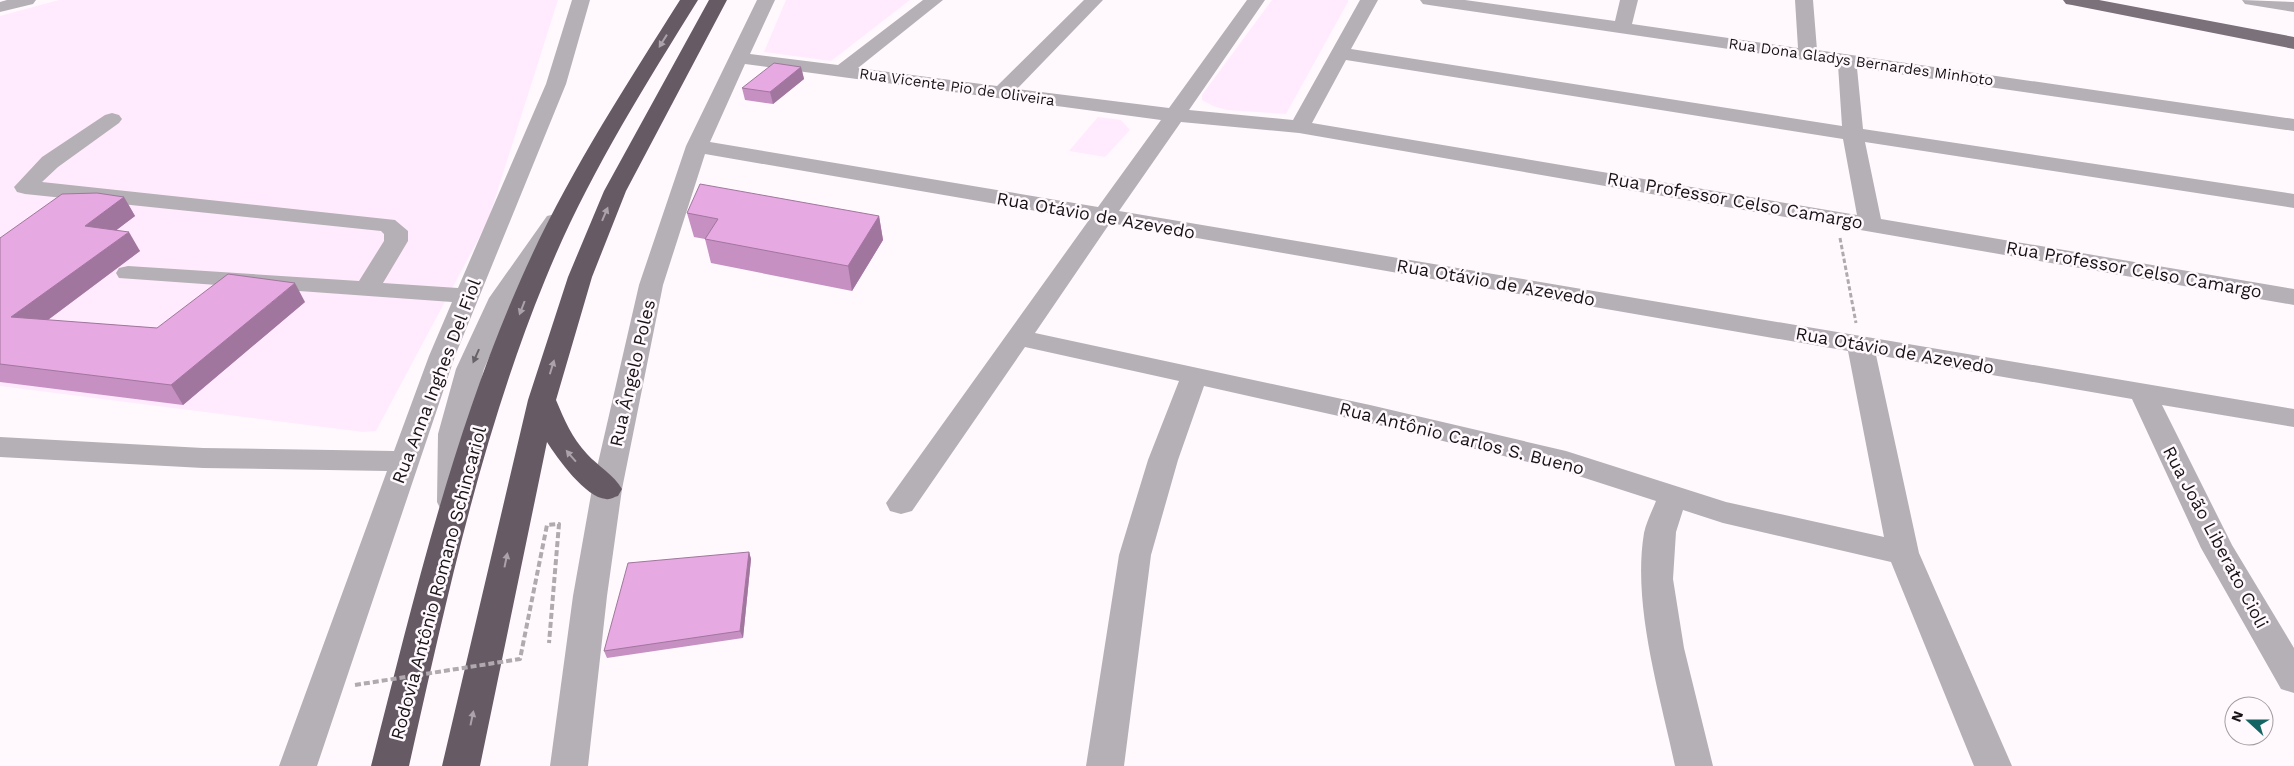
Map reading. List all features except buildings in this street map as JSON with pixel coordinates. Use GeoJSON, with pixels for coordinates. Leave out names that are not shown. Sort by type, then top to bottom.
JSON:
{"type":"FeatureCollection","features":[{"type":"Feature","properties":{"kind":"highway","name":"Rodovia Antônio Romano Schincariol"},"geometry":{"type":"LineString","coordinates":[[390,766],[452,513],[483,412],[533,279],[572,195],[622,106],[689,0]]}},
{"type":"Feature","properties":{"kind":"highway"},"geometry":{"type":"LineString","coordinates":[[461,766],[542,400],[580,277],[615,191],[660,103],[718,0]]}},
{"type":"Feature","properties":{"kind":"highway"},"geometry":{"type":"LineString","coordinates":[[542,400],[557,437],[568,454],[607,488]]}},
{"type":"Feature","properties":{"kind":"main road"},"geometry":{"type":"LineString","coordinates":[[2072,0],[2294,43]]}},
{"type":"Feature","properties":{"kind":"street"},"geometry":{"type":"LineString","coordinates":[[0,7],[27,0]]}},
{"type":"Feature","properties":{"kind":"street","name":"Rua Anna Inghes Del Fiol"},"geometry":{"type":"LineString","coordinates":[[298,766],[442,356],[556,84],[581,0]]}},
{"type":"Feature","properties":{"kind":"street","name":"Rua Ângelo Poles"},"geometry":{"type":"LineString","coordinates":[[569,766],[590,596],[607,488],[651,285],[697,146],[766,0]]}},
{"type":"Feature","properties":{"kind":"street"},"geometry":{"type":"LineString","coordinates":[[841,72],[934,0]]}},
{"type":"Feature","properties":{"kind":"street"},"geometry":{"type":"LineString","coordinates":[[1001,94],[1094,0]]}},
{"type":"Feature","properties":{"kind":"street"},"geometry":{"type":"LineString","coordinates":[[902,503],[1256,0]]}},
{"type":"Feature","properties":{"kind":"street"},"geometry":{"type":"LineString","coordinates":[[1299,127],[1369,0]]}},
{"type":"Feature","properties":{"kind":"street","name":"Rua Dona Gladys Bernardes Minhoto"},"geometry":{"type":"LineString","coordinates":[[1429,0],[1454,2],[2294,125]]}},
{"type":"Feature","properties":{"kind":"street"},"geometry":{"type":"LineString","coordinates":[[1622,28],[1629,0]]}},
{"type":"Feature","properties":{"kind":"street"},"geometry":{"type":"LineString","coordinates":[[1804,0],[1808,55]]}},
{"type":"Feature","properties":{"kind":"street"},"geometry":{"type":"LineString","coordinates":[[2251,0],[2294,7]]}},
{"type":"Feature","properties":{"kind":"street"},"geometry":{"type":"LineString","coordinates":[[1339,52],[1853,134],[2294,201]]}},
{"type":"Feature","properties":{"kind":"street","name":"Rua Vicente Pio de Oliveira"},"geometry":{"type":"LineString","coordinates":[[739,58],[1001,94],[1175,115]]}},
{"type":"Feature","properties":{"kind":"street"},"geometry":{"type":"LineString","coordinates":[[1847,60],[1853,134],[1870,223]]}},
{"type":"Feature","properties":{"kind":"street","name":"Rua Professor Celso Camargo"},"geometry":{"type":"LineString","coordinates":[[1175,115],[1299,127],[2294,296]]}},
{"type":"Feature","properties":{"kind":"street"},"geometry":{"type":"LineString","coordinates":[[112,119],[50,162],[24,187],[387,225],[396,231],[396,241],[367,289]]}},
{"type":"Feature","properties":{"kind":"street","name":"Rua Otávio de Azevedo"},"geometry":{"type":"LineString","coordinates":[[697,146],[2294,418]]}},
{"type":"Feature","properties":{"kind":"street"},"geometry":{"type":"LineString","coordinates":[[128,273],[468,296]]}},
{"type":"Feature","properties":{"kind":"street","name":"Rua Antônio Carlos S. Bueno"},"geometry":{"type":"LineString","coordinates":[[1018,337],[1370,414],[1566,461],[1724,512],[1903,554]]}},
{"type":"Feature","properties":{"kind":"street"},"geometry":{"type":"LineString","coordinates":[[1860,343],[1903,554],[1993,766]]}},
{"type":"Feature","properties":{"kind":"street"},"geometry":{"type":"LineString","coordinates":[[1105,766],[1135,555],[1163,460],[1194,376]]}},
{"type":"Feature","properties":{"kind":"street","name":"Rua João Liberato Cioli"},"geometry":{"type":"LineString","coordinates":[[2142,392],[2218,548],[2294,679]]}},
{"type":"Feature","properties":{"kind":"street"},"geometry":{"type":"LineString","coordinates":[[0,447],[203,458],[404,461]]}},
{"type":"Feature","properties":{"kind":"street"},"geometry":{"type":"LineString","coordinates":[[1673,496],[1660,532],[1657,579],[1668,648],[1694,766]]}},
{"type":"Feature","properties":{"kind":"path"},"geometry":{"type":"LineString","coordinates":[[1837,218],[1860,343]]}},
{"type":"Feature","properties":{"kind":"path"},"geometry":{"type":"LineString","coordinates":[[355,685],[520,659],[547,525],[559,524],[549,643]]}},
{"type":"Feature","properties":{"kind":"shaded area"},"geometry":{"type":"Polygon","coordinates":[[[59,0],[558,0],[488,221],[376,431],[363,432],[0,386],[0,16],[59,0]]]}},
{"type":"Feature","properties":{"kind":"shaded area"},"geometry":{"type":"Polygon","coordinates":[[[786,0],[910,0],[831,61],[764,52],[786,0]]]}},
{"type":"Feature","properties":{"kind":"shaded area"},"geometry":{"type":"Polygon","coordinates":[[[1272,0],[1348,0],[1286,114],[1227,110],[1202,100],[1202,95],[1272,0]]]}},
{"type":"Feature","properties":{"kind":"shaded area"},"geometry":{"type":"Polygon","coordinates":[[[1098,117],[1121,120],[1130,130],[1105,157],[1069,151],[1098,117]]]}}]}
